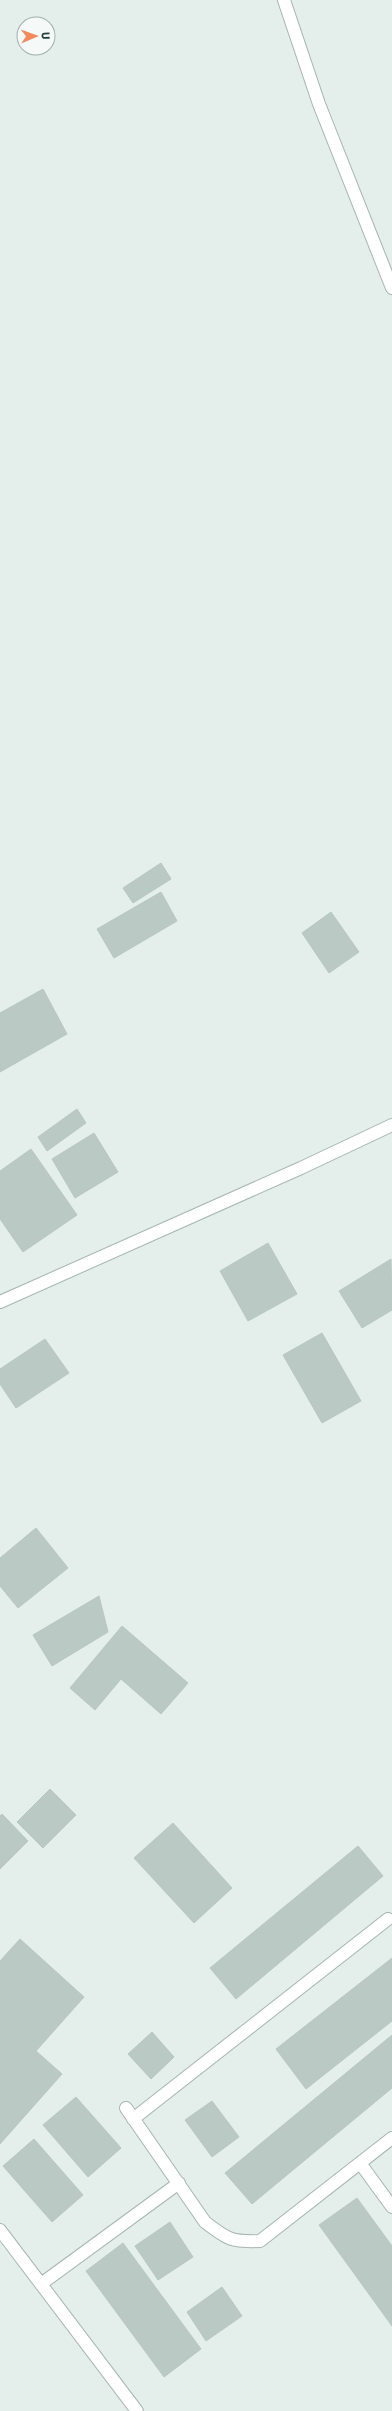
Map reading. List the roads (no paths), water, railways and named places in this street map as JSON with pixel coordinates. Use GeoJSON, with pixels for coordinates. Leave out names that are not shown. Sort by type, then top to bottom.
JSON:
{"type":"FeatureCollection","features":[{"type":"Feature","properties":{"kind":"street"},"geometry":{"type":"LineString","coordinates":[[284,0],[319,104],[392,288]]}},
{"type":"Feature","properties":{"kind":"street"},"geometry":{"type":"LineString","coordinates":[[0,1302],[392,1126]]}},
{"type":"Feature","properties":{"kind":"street"},"geometry":{"type":"LineString","coordinates":[[133,2119],[388,1919]]}},
{"type":"Feature","properties":{"kind":"street"},"geometry":{"type":"LineString","coordinates":[[126,2108],[205,2222],[223,2236],[238,2242],[260,2241],[392,2138]]}},
{"type":"Feature","properties":{"kind":"street"},"geometry":{"type":"LineString","coordinates":[[360,2164],[392,2207]]}},
{"type":"Feature","properties":{"kind":"street"},"geometry":{"type":"LineString","coordinates":[[41,2284],[179,2183]]}},
{"type":"Feature","properties":{"kind":"street"},"geometry":{"type":"LineString","coordinates":[[0,2230],[137,2411]]}}]}
